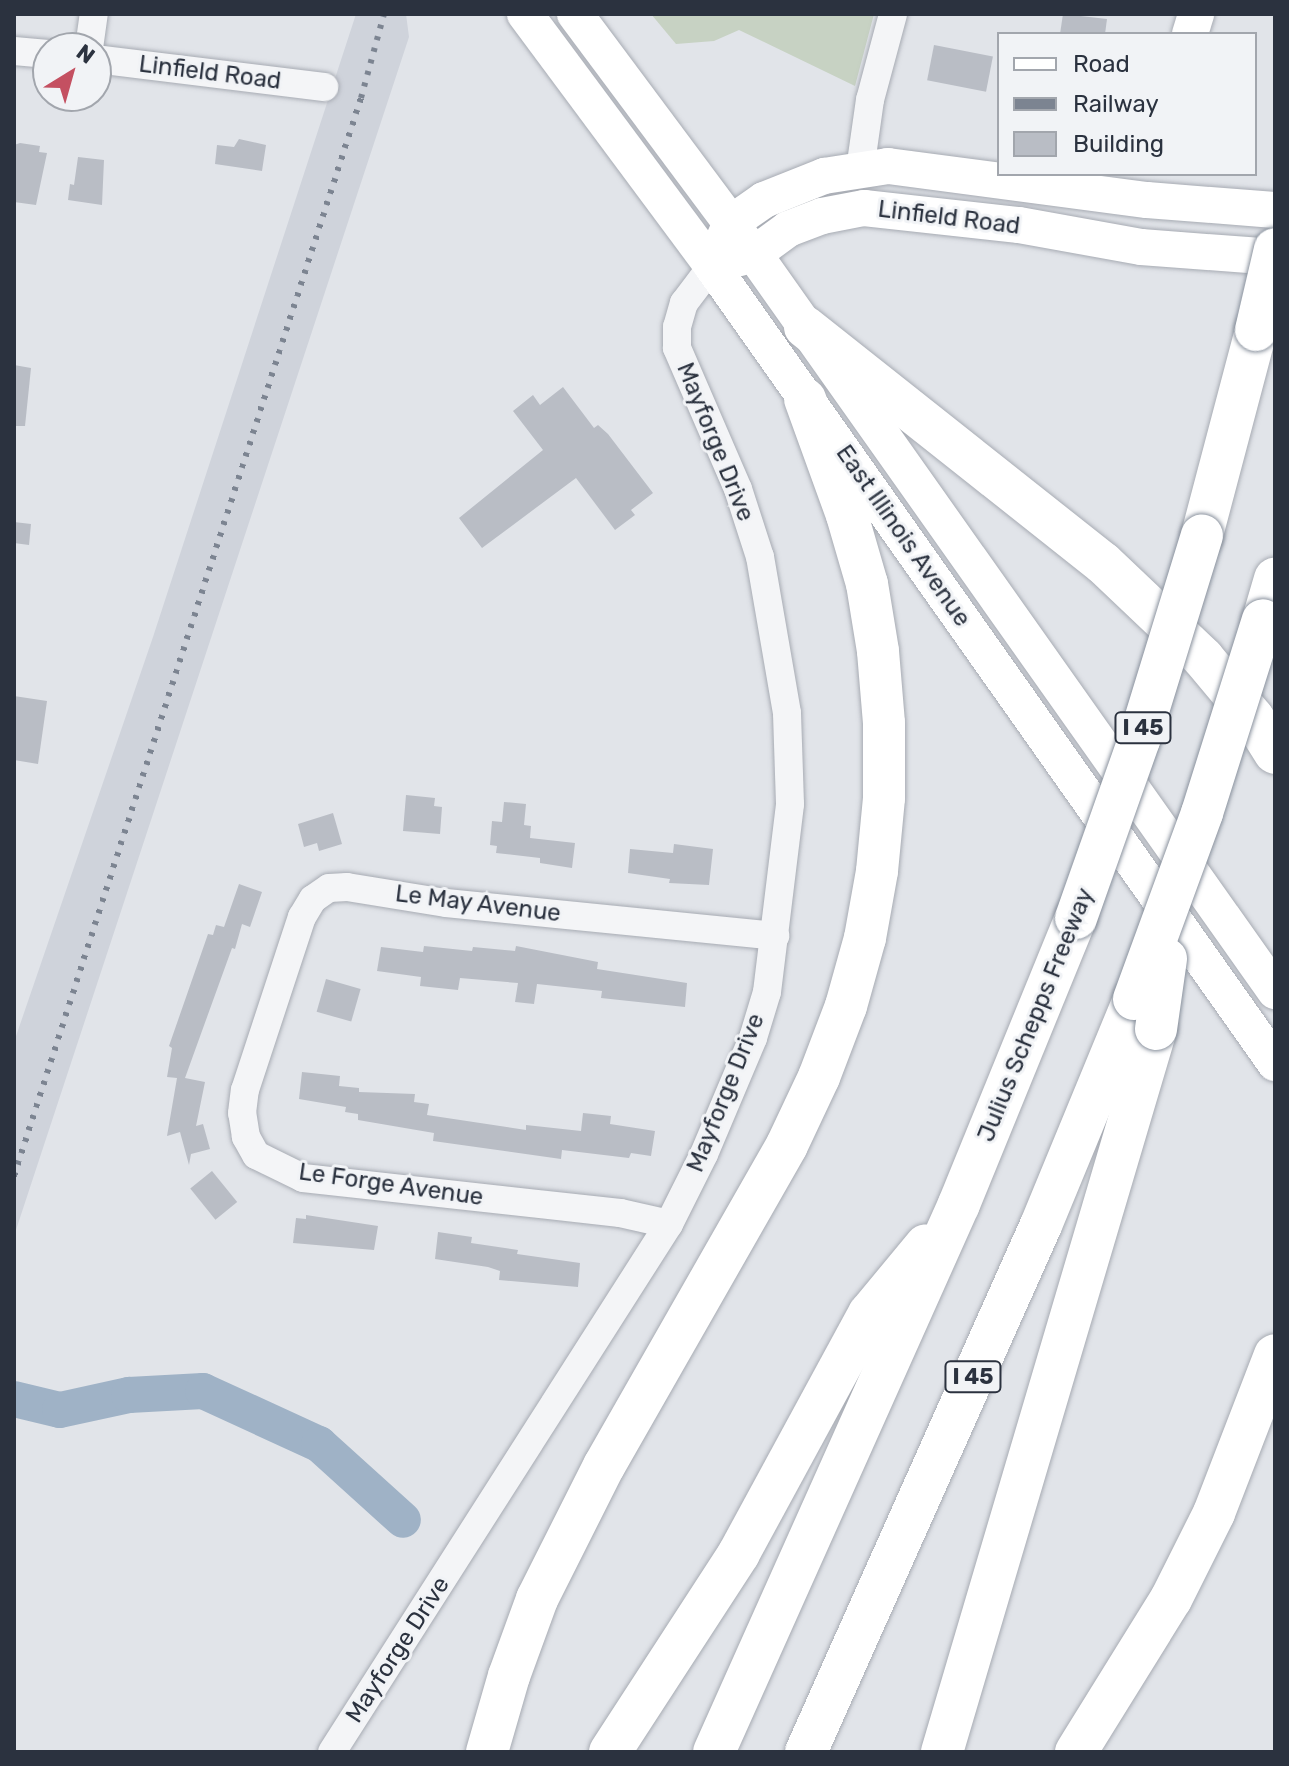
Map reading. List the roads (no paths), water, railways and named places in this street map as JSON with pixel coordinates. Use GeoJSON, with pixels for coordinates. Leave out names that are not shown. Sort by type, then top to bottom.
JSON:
{"type":"FeatureCollection","features":[{"type":"Feature","properties":{"kind":"highway","name":"Julius Schepps Freeway"},"geometry":{"type":"LineString","coordinates":[[714,1752],[959,1204],[1076,918],[1143,726],[1202,535],[1275,249]]}},
{"type":"Feature","properties":{"kind":"highway"},"geometry":{"type":"LineString","coordinates":[[805,327],[1131,588],[1203,658],[1253,718],[1275,753]]}},
{"type":"Feature","properties":{"kind":"highway"},"geometry":{"type":"LineString","coordinates":[[487,1752],[509,1676],[562,1546],[787,1145],[825,1063],[846,1006],[865,938],[877,871],[884,798],[884,723],[878,651],[867,584],[851,528],[805,399]]}},
{"type":"Feature","properties":{"kind":"highway"},"geometry":{"type":"LineString","coordinates":[[942,1752],[1145,1014],[1176,885],[1275,579]]}},
{"type":"Feature","properties":{"kind":"highway","name":"I 45"},"geometry":{"type":"LineString","coordinates":[[806,1752],[1041,1225],[1145,1014]]}},
{"type":"Feature","properties":{"kind":"highway"},"geometry":{"type":"LineString","coordinates":[[610,1752],[739,1553],[869,1314],[959,1204]]}},
{"type":"Feature","properties":{"kind":"highway"},"geometry":{"type":"LineString","coordinates":[[1076,1752],[1130,1670],[1189,1562],[1250,1426],[1275,1355]]}},
{"type":"Feature","properties":{"kind":"main road","name":"East Illinois Avenue"},"geometry":{"type":"LineString","coordinates":[[525,14],[712,266],[1275,1063]]}},
{"type":"Feature","properties":{"kind":"main road","name":"East Illinois Avenue"},"geometry":{"type":"LineString","coordinates":[[575,14],[754,254],[1275,991]]}},
{"type":"Feature","properties":{"kind":"main road","name":"Linfield Road"},"geometry":{"type":"LineString","coordinates":[[731,223],[764,200],[824,176],[888,166],[1026,182],[1151,187],[1275,210]]}},
{"type":"Feature","properties":{"kind":"main road"},"geometry":{"type":"LineString","coordinates":[[1141,247],[1151,187]]}},
{"type":"Feature","properties":{"kind":"main road","name":"Linfield Road"},"geometry":{"type":"LineString","coordinates":[[712,266],[754,254],[788,229],[822,216],[864,208],[1019,225],[1141,247],[1275,257]]}},
{"type":"Feature","properties":{"kind":"main road"},"geometry":{"type":"LineString","coordinates":[[712,266],[731,223]]}},
{"type":"Feature","properties":{"kind":"street"},"geometry":{"type":"LineString","coordinates":[[860,170],[870,100],[893,14]]}},
{"type":"Feature","properties":{"kind":"street","name":"Linfield Road"},"geometry":{"type":"LineString","coordinates":[[112,61],[324,87]]}},
{"type":"Feature","properties":{"kind":"street"},"geometry":{"type":"LineString","coordinates":[[1019,225],[1026,182]]}},
{"type":"Feature","properties":{"kind":"street","name":"Mayforge Drive"},"geometry":{"type":"LineString","coordinates":[[332,1752],[669,1224],[704,1154],[753,1038],[767,992],[790,804],[787,713],[777,638],[760,557],[738,489],[677,348],[677,327],[684,303],[712,266]]}},
{"type":"Feature","properties":{"kind":"street","name":"Le May Avenue"},"geometry":{"type":"LineString","coordinates":[[268,1021],[302,917],[313,899],[329,888],[775,936]]}},
{"type":"Feature","properties":{"kind":"street","name":"Le Forge Avenue"},"geometry":{"type":"LineString","coordinates":[[268,1021],[245,1090],[242,1113],[256,1155],[275,1167],[303,1178],[620,1213],[669,1224]]}},
{"type":"Feature","properties":{"kind":"waterway"},"geometry":{"type":"LineString","coordinates":[[14,1399],[60,1410],[129,1395],[203,1391],[319,1444],[403,1520]]}},
{"type":"Feature","properties":{"kind":"railway"},"geometry":{"type":"LineString","coordinates":[[14,1176],[361,98],[384,14]]}}]}
